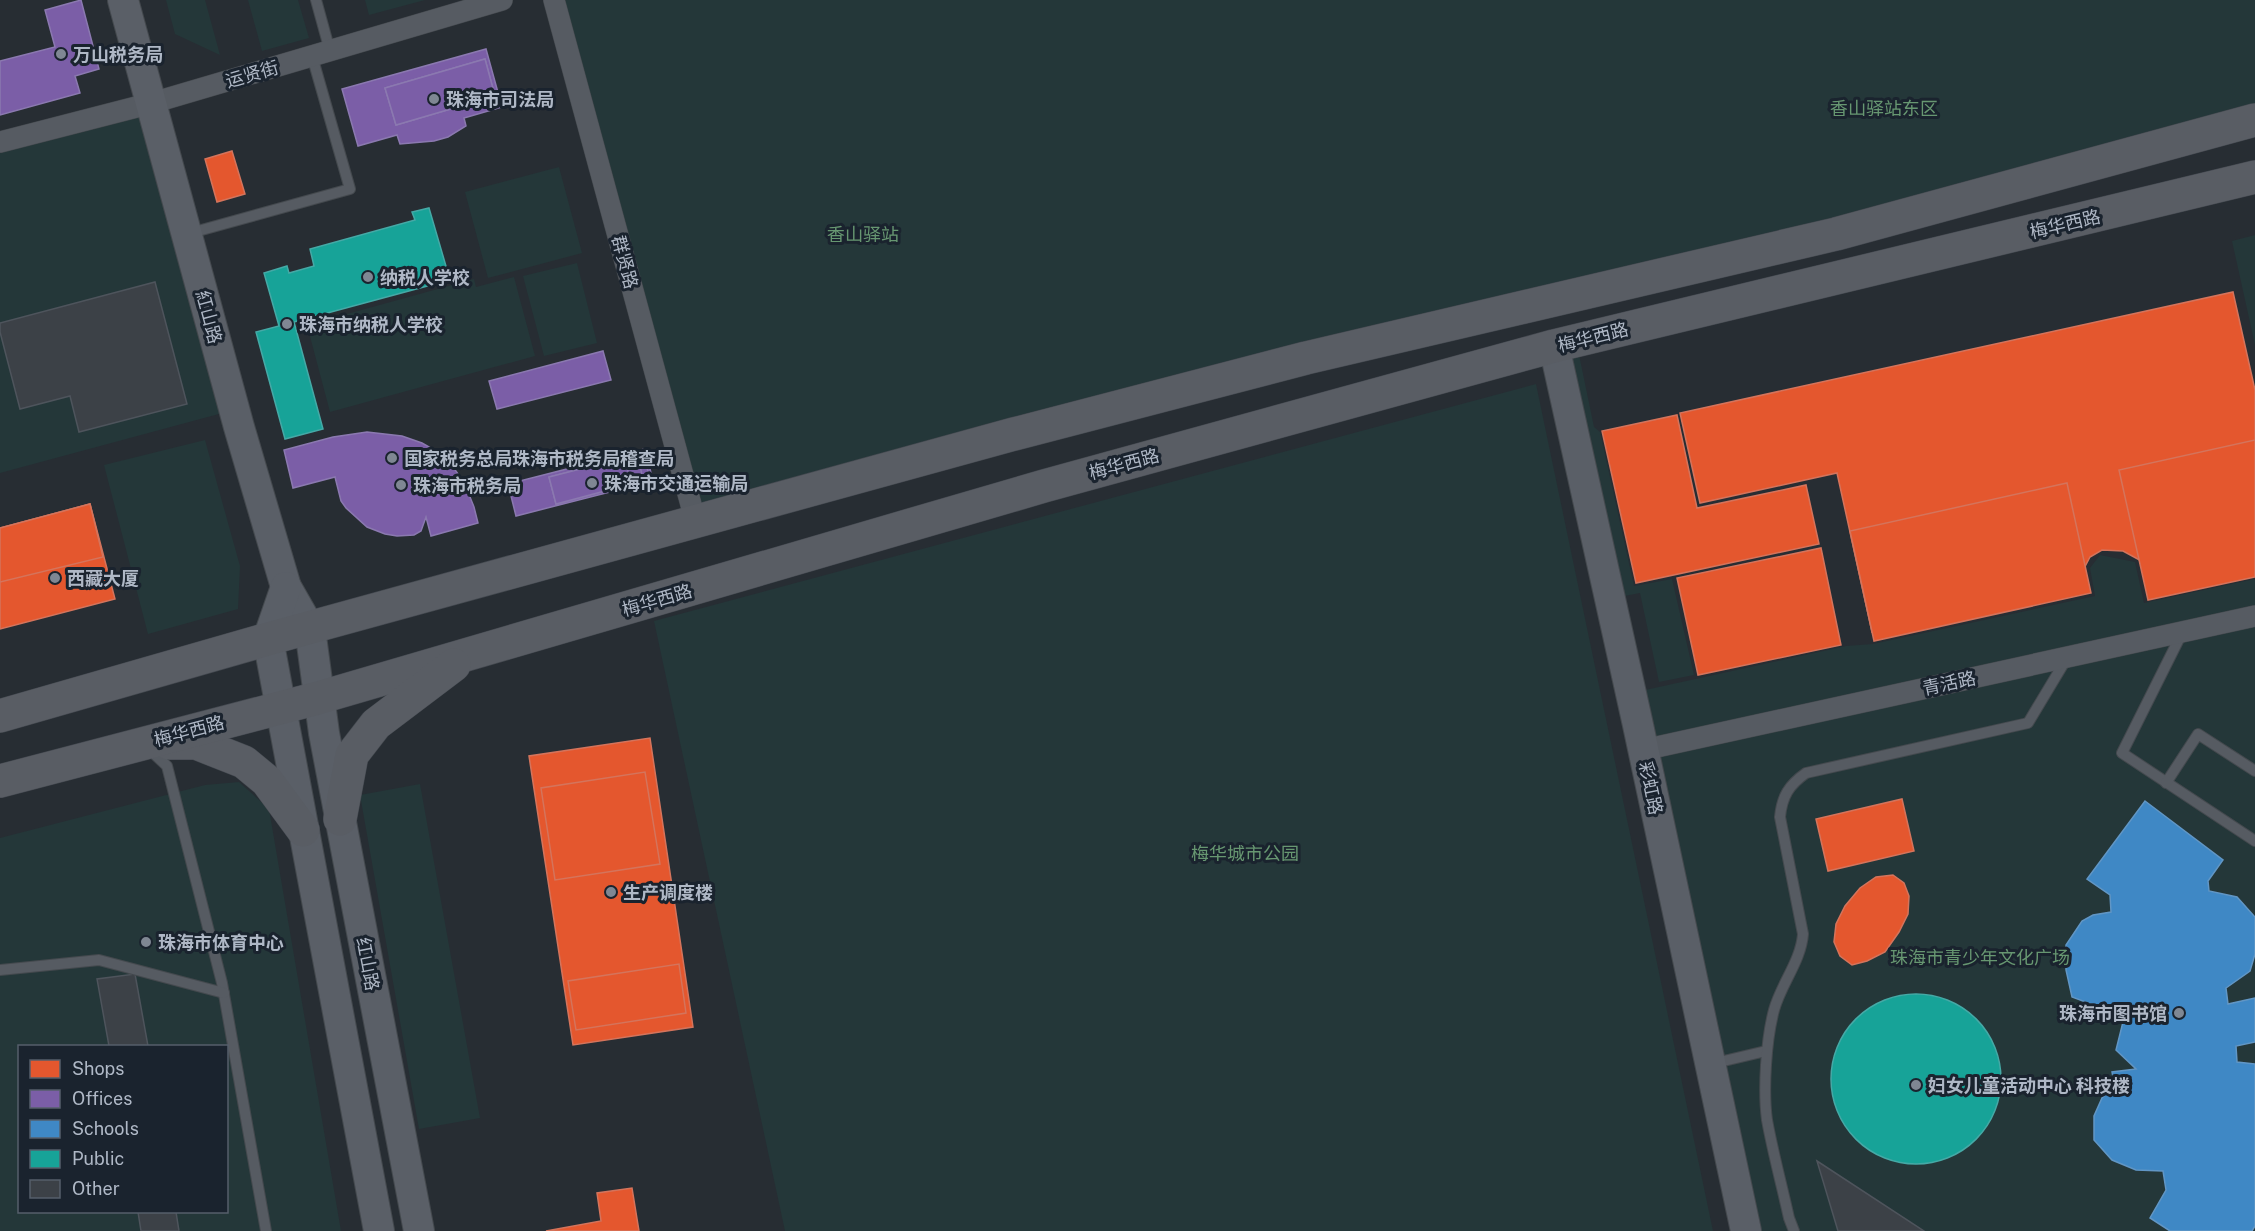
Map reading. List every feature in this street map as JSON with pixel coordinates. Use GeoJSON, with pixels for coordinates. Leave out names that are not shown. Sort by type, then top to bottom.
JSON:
{"type":"FeatureCollection","features":[{"type":"Feature","properties":{"kind":"main road"},"geometry":{"type":"LineString","coordinates":[[0,716],[268,639],[1003,437],[1295,361],[1836,234],[2255,120]]}},
{"type":"Feature","properties":{"kind":"main road","name":"梅华西路"},"geometry":{"type":"LineString","coordinates":[[0,781],[318,698],[1044,486],[1554,346],[2247,181]]}},
{"type":"Feature","properties":{"kind":"main road"},"geometry":{"type":"LineString","coordinates":[[340,819],[352,755],[375,726],[467,656]]}},
{"type":"Feature","properties":{"kind":"main road"},"geometry":{"type":"LineString","coordinates":[[143,743],[196,743],[244,762],[267,781],[303,830]]}},
{"type":"Feature","properties":{"kind":"street","name":"紅山路"},"geometry":{"type":"LineString","coordinates":[[123,0],[239,427],[286,587],[310,629]]}},
{"type":"Feature","properties":{"kind":"street","name":"运贤街"},"geometry":{"type":"LineString","coordinates":[[0,142],[152,103],[502,0]]}},
{"type":"Feature","properties":{"kind":"street","name":"群贤路"},"geometry":{"type":"LineString","coordinates":[[554,0],[696,523]]}},
{"type":"Feature","properties":{"kind":"street","name":"彩虹路"},"geometry":{"type":"LineString","coordinates":[[1554,346],[1746,1231]]}},
{"type":"Feature","properties":{"kind":"street"},"geometry":{"type":"LineString","coordinates":[[286,587],[268,639],[379,1231]]}},
{"type":"Feature","properties":{"kind":"street","name":"青活路"},"geometry":{"type":"LineString","coordinates":[[1643,750],[2255,616]]}},
{"type":"Feature","properties":{"kind":"street","name":"红山路"},"geometry":{"type":"LineString","coordinates":[[310,629],[318,698],[419,1231]]}},
{"type":"Feature","properties":{"kind":"lane"},"geometry":{"type":"LineString","coordinates":[[187,234],[350,189],[321,53],[316,0]]}},
{"type":"Feature","properties":{"kind":"lane"},"geometry":{"type":"LineString","coordinates":[[2183,632],[2122,753],[2255,841]]}},
{"type":"Feature","properties":{"kind":"lane"},"geometry":{"type":"LineString","coordinates":[[1794,1231],[1767,1118],[1766,1051],[1774,1010],[1786,978],[1801,949],[1803,934],[1780,817],[1785,793],[1792,783],[1806,773],[2028,723],[2067,657]]}},
{"type":"Feature","properties":{"kind":"lane"},"geometry":{"type":"LineString","coordinates":[[2166,783],[2199,734],[2255,771]]}},
{"type":"Feature","properties":{"kind":"lane"},"geometry":{"type":"LineString","coordinates":[[143,743],[167,766],[224,993],[266,1231]]}},
{"type":"Feature","properties":{"kind":"lane"},"geometry":{"type":"LineString","coordinates":[[0,970],[99,960],[224,993]]}},
{"type":"Feature","properties":{"kind":"lane"},"geometry":{"type":"LineString","coordinates":[[1710,1064],[1766,1051]]}},
{"type":"Feature","properties":{"kind":"green space"},"geometry":{"type":"Polygon","coordinates":[[[166,0],[205,0],[220,55],[175,34],[166,0]]]}},
{"type":"Feature","properties":{"kind":"green space"},"geometry":{"type":"Polygon","coordinates":[[[248,0],[298,0],[309,38],[262,51],[248,0]]]}},
{"type":"Feature","properties":{"kind":"green space"},"geometry":{"type":"Polygon","coordinates":[[[365,0],[425,0],[369,15],[365,0]]]}},
{"type":"Feature","properties":{"kind":"green space","name":"香山驿站"},"geometry":{"type":"Polygon","coordinates":[[[554,0],[2255,0],[2255,119],[696,523],[554,0]]]}},
{"type":"Feature","properties":{"kind":"green space"},"geometry":{"type":"Polygon","coordinates":[[[148,110],[230,411],[0,473],[0,150],[148,110]]]}},
{"type":"Feature","properties":{"kind":"green space"},"geometry":{"type":"Polygon","coordinates":[[[559,167],[582,253],[488,278],[465,192],[559,167]]]}},
{"type":"Feature","properties":{"kind":"green space"},"geometry":{"type":"Polygon","coordinates":[[[2255,235],[2255,345],[2232,241],[2255,235]]]}},
{"type":"Feature","properties":{"kind":"green space"},"geometry":{"type":"Polygon","coordinates":[[[577,263],[597,343],[544,356],[523,276],[577,263]]]}},
{"type":"Feature","properties":{"kind":"green space"},"geometry":{"type":"Polygon","coordinates":[[[514,277],[535,356],[330,412],[307,325],[474,279],[476,287],[514,277]]]}},
{"type":"Feature","properties":{"kind":"green space"},"geometry":{"type":"Polygon","coordinates":[[[1577,345],[1594,427],[1600,432],[1634,586],[1672,579],[1694,675],[1659,682],[1640,593],[1614,598],[1558,350],[1577,345]]]}},
{"type":"Feature","properties":{"kind":"green space","name":"梅华城市公园"},"geometry":{"type":"Polygon","coordinates":[[[1536,384],[1713,1231],[785,1231],[654,621],[1536,384]]]}},
{"type":"Feature","properties":{"kind":"green space"},"geometry":{"type":"Polygon","coordinates":[[[205,440],[240,566],[238,609],[148,634],[104,465],[205,440]]]}},
{"type":"Feature","properties":{"kind":"green space"},"geometry":{"type":"Polygon","coordinates":[[[2100,555],[2135,562],[2144,603],[2255,579],[2255,612],[1648,744],[1636,692],[1846,646],[1873,644],[2095,596],[2090,568],[2100,555]]]}},
{"type":"Feature","properties":{"kind":"green space","name":"珠海市青少年文化广场"},"geometry":{"type":"Polygon","coordinates":[[[2255,616],[2255,1231],[1747,1231],[1644,750],[2255,616]]]}},
{"type":"Feature","properties":{"kind":"green space","name":"珠海市体育中心"},"geometry":{"type":"Polygon","coordinates":[[[239,782],[269,809],[341,1231],[0,1231],[0,838],[205,785],[239,782]]]}},
{"type":"Feature","properties":{"kind":"green space"},"geometry":{"type":"Polygon","coordinates":[[[420,784],[480,1118],[419,1129],[360,795],[420,784]]]}},
{"type":"Feature","properties":{"kind":"building: Shops"},"geometry":{"type":"Polygon","coordinates":[[[232,151],[245,194],[217,202],[205,159],[232,151]]]}},
{"type":"Feature","properties":{"kind":"building: Shops"},"geometry":{"type":"Polygon","coordinates":[[[2233,292],[2255,390],[2255,545],[2157,565],[2145,563],[2123,551],[2102,550],[2090,557],[2079,578],[2059,592],[1872,632],[1837,473],[1700,503],[1680,413],[2233,292]]]}},
{"type":"Feature","properties":{"kind":"building: Shops"},"geometry":{"type":"Polygon","coordinates":[[[1677,415],[1697,508],[1806,485],[1819,544],[1636,583],[1602,431],[1677,415]]]}},
{"type":"Feature","properties":{"kind":"building: Shops"},"geometry":{"type":"Polygon","coordinates":[[[2255,440],[2255,577],[2148,600],[2119,470],[2255,440]]]}},
{"type":"Feature","properties":{"kind":"building: Shops"},"geometry":{"type":"Polygon","coordinates":[[[2067,483],[2091,593],[1874,641],[1850,531],[2067,483]]]}},
{"type":"Feature","properties":{"kind":"building: Shops","name":"西藏大厦"},"geometry":{"type":"Polygon","coordinates":[[[90,504],[115,599],[0,629],[0,528],[90,504]]]}},
{"type":"Feature","properties":{"kind":"building: Shops"},"geometry":{"type":"Polygon","coordinates":[[[90,504],[103,557],[0,582],[0,528],[90,504]]]}},
{"type":"Feature","properties":{"kind":"building: Shops"},"geometry":{"type":"Polygon","coordinates":[[[1821,548],[1841,645],[1698,675],[1677,578],[1821,548]]]}},
{"type":"Feature","properties":{"kind":"building: Shops","name":"生产调度楼"},"geometry":{"type":"Polygon","coordinates":[[[650,738],[693,1027],[573,1045],[529,756],[650,738]]]}},
{"type":"Feature","properties":{"kind":"building: Shops"},"geometry":{"type":"Polygon","coordinates":[[[645,772],[660,864],[555,880],[541,788],[645,772]]]}},
{"type":"Feature","properties":{"kind":"building: Shops"},"geometry":{"type":"Polygon","coordinates":[[[1902,799],[1914,851],[1828,871],[1816,819],[1902,799]]]}},
{"type":"Feature","properties":{"kind":"building: Shops"},"geometry":{"type":"Polygon","coordinates":[[[1893,875],[1904,883],[1909,896],[1908,914],[1885,952],[1852,965],[1840,956],[1834,942],[1836,924],[1845,906],[1860,888],[1876,877],[1893,875]]]}},
{"type":"Feature","properties":{"kind":"building: Shops"},"geometry":{"type":"Polygon","coordinates":[[[679,964],[686,1013],[576,1030],[568,981],[679,964]]]}},
{"type":"Feature","properties":{"kind":"building: Shops"},"geometry":{"type":"Polygon","coordinates":[[[632,1188],[639,1231],[546,1231],[601,1221],[597,1193],[632,1188]]]}},
{"type":"Feature","properties":{"kind":"building: Offices","name":"万山税务局"},"geometry":{"type":"Polygon","coordinates":[[[81,0],[99,69],[75,76],[80,93],[0,115],[0,61],[55,47],[45,10],[81,0]]]}},
{"type":"Feature","properties":{"kind":"building: Offices","name":"珠海市司法局"},"geometry":{"type":"Polygon","coordinates":[[[486,49],[502,107],[464,118],[466,126],[448,137],[434,141],[400,144],[397,135],[358,146],[342,89],[486,49]],[[485,59],[385,88],[396,125],[495,96],[485,59]]]}},
{"type":"Feature","properties":{"kind":"building: Offices"},"geometry":{"type":"Polygon","coordinates":[[[485,59],[495,96],[396,125],[385,88],[485,59]]]}},
{"type":"Feature","properties":{"kind":"building: Offices"},"geometry":{"type":"Polygon","coordinates":[[[603,351],[611,380],[497,409],[489,381],[603,351]]]}},
{"type":"Feature","properties":{"kind":"building: Offices","name":"珠海市税务局"},"geometry":{"type":"Polygon","coordinates":[[[367,432],[402,436],[422,443],[445,456],[464,482],[478,523],[431,536],[426,517],[421,531],[414,535],[385,534],[367,527],[346,508],[341,501],[335,477],[293,488],[284,450],[333,437],[367,432]]]}},
{"type":"Feature","properties":{"kind":"building: Offices"},"geometry":{"type":"Polygon","coordinates":[[[645,449],[653,481],[516,516],[508,484],[645,449]],[[643,453],[549,477],[556,504],[650,479],[643,453]]]}},
{"type":"Feature","properties":{"kind":"building: Offices"},"geometry":{"type":"Polygon","coordinates":[[[643,453],[650,479],[556,504],[549,477],[643,453]]]}},
{"type":"Feature","properties":{"kind":"building: Offices"},"geometry":{"type":"Polygon","coordinates":[[[639,461],[642,475],[630,478],[626,464],[639,461]]]}},
{"type":"Feature","properties":{"kind":"building: Schools","name":"珠海市图书馆"},"geometry":{"type":"Polygon","coordinates":[[[2145,801],[2223,860],[2208,881],[2209,891],[2237,897],[2255,917],[2255,954],[2250,971],[2226,988],[2228,1004],[2255,998],[2255,1042],[2236,1046],[2237,1062],[2255,1064],[2255,1226],[2252,1231],[2170,1231],[2150,1218],[2166,1190],[2163,1171],[2136,1170],[2112,1160],[2094,1140],[2094,1116],[2102,1098],[2115,1087],[2112,1072],[2136,1069],[2116,1050],[2124,1018],[2104,1022],[2102,1008],[2072,997],[2066,970],[2066,945],[2082,921],[2093,915],[2111,912],[2110,895],[2087,879],[2145,801]]]}},
{"type":"Feature","properties":{"kind":"building: Public","name":"珠海市纳税人学校"},"geometry":{"type":"Polygon","coordinates":[[[429,208],[448,273],[442,282],[294,322],[323,429],[285,439],[256,332],[279,326],[264,273],[287,266],[289,273],[314,266],[310,249],[415,220],[412,212],[429,208]]]}},
{"type":"Feature","properties":{"kind":"building: Public","name":"妇女儿童活动中心 科技楼"},"geometry":{"type":"Polygon","coordinates":[[[1916,994],[1948,1001],[1976,1019],[1994,1047],[2001,1079],[1994,1111],[1976,1139],[1948,1157],[1916,1164],[1884,1157],[1856,1139],[1838,1111],[1831,1079],[1838,1047],[1856,1019],[1884,1001],[1916,994]]]}},
{"type":"Feature","properties":{"kind":"building: Other"},"geometry":{"type":"Polygon","coordinates":[[[155,282],[187,404],[79,432],[70,396],[20,409],[0,332],[0,323],[155,282]]]}},
{"type":"Feature","properties":{"kind":"building: Other"},"geometry":{"type":"Polygon","coordinates":[[[135,974],[148,1045],[109,1045],[97,979],[135,974]]]}},
{"type":"Feature","properties":{"kind":"building: Other"},"geometry":{"type":"Polygon","coordinates":[[[1817,1161],[1924,1231],[1838,1231],[1817,1161]]]}},
{"type":"Feature","properties":{"kind":"building: Other"},"geometry":{"type":"Polygon","coordinates":[[[138,1213],[176,1213],[179,1231],[141,1231],[138,1213]]]}},
{"type":"Feature","properties":{"kind":"place","name":"万山税务局"},"geometry":{"type":"Point","coordinates":[61,54]}},
{"type":"Feature","properties":{"kind":"place","name":"珠海市司法局"},"geometry":{"type":"Point","coordinates":[434,99]}},
{"type":"Feature","properties":{"kind":"place","name":"纳税人学校"},"geometry":{"type":"Point","coordinates":[368,277]}},
{"type":"Feature","properties":{"kind":"place","name":"珠海市纳税人学校"},"geometry":{"type":"Point","coordinates":[287,324]}},
{"type":"Feature","properties":{"kind":"place","name":"国家税务总局珠海市税务局稽查局"},"geometry":{"type":"Point","coordinates":[392,458]}},
{"type":"Feature","properties":{"kind":"place","name":"珠海市交通运输局"},"geometry":{"type":"Point","coordinates":[592,483]}},
{"type":"Feature","properties":{"kind":"place","name":"珠海市税务局"},"geometry":{"type":"Point","coordinates":[401,485]}},
{"type":"Feature","properties":{"kind":"place","name":"西藏大厦"},"geometry":{"type":"Point","coordinates":[55,578]}},
{"type":"Feature","properties":{"kind":"place","name":"生产调度楼"},"geometry":{"type":"Point","coordinates":[611,892]}},
{"type":"Feature","properties":{"kind":"place","name":"珠海市体育中心"},"geometry":{"type":"Point","coordinates":[146,942]}},
{"type":"Feature","properties":{"kind":"place","name":"珠海市图书馆"},"geometry":{"type":"Point","coordinates":[2179,1013]}},
{"type":"Feature","properties":{"kind":"place","name":"妇女儿童活动中心 科技楼"},"geometry":{"type":"Point","coordinates":[1916,1085]}},
{"type":"Feature","properties":{"kind":"park label","name":"香山驿站东区"},"geometry":{"type":"Point","coordinates":[1884,108]}}]}
